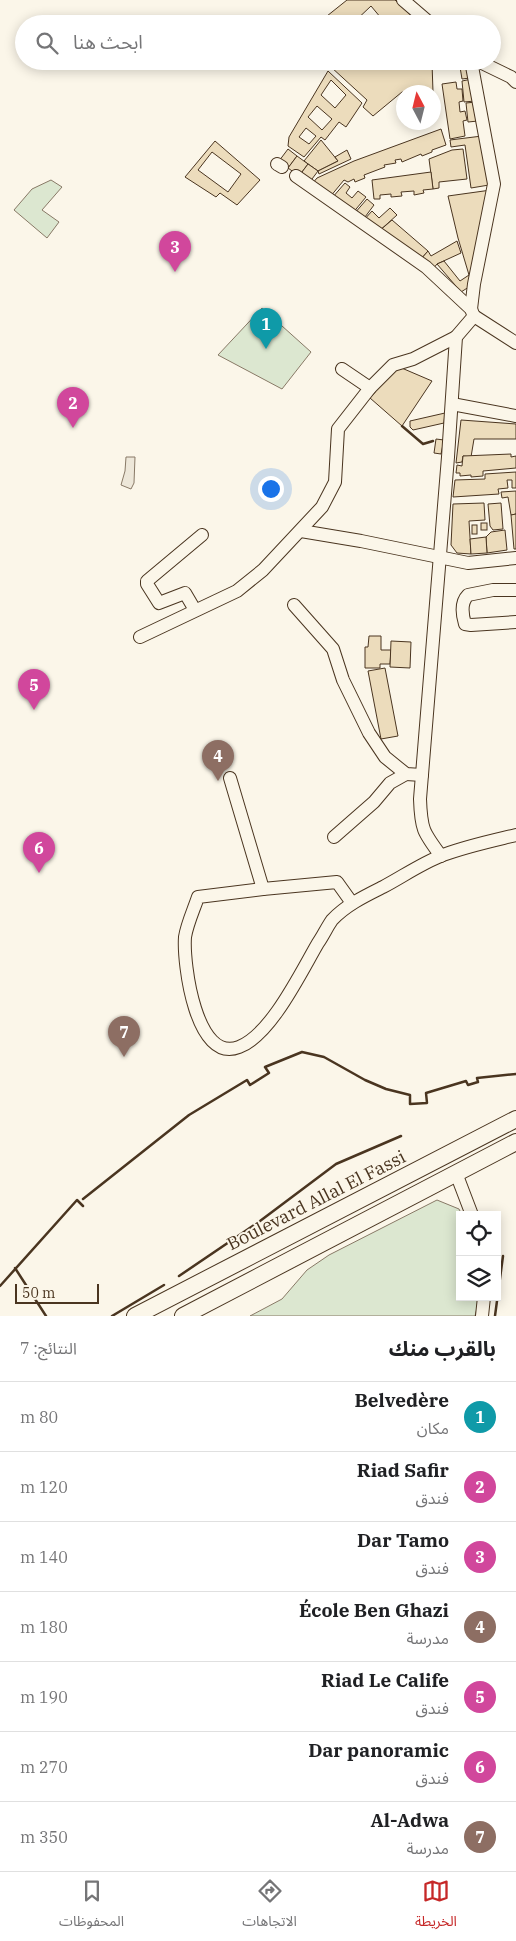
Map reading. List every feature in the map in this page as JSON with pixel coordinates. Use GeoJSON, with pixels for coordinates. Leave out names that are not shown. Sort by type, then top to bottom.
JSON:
{"type":"FeatureCollection","features":[{"type":"Feature","properties":{"kind":"main road","name":"Boulevard Allal El Fassi"},"geometry":{"type":"LineString","coordinates":[[135,1316],[516,1119]]}},
{"type":"Feature","properties":{"kind":"main road"},"geometry":{"type":"LineString","coordinates":[[183,1316],[516,1142]]}},
{"type":"Feature","properties":{"kind":"street"},"geometry":{"type":"LineString","coordinates":[[403,0],[420,15]]}},
{"type":"Feature","properties":{"kind":"street"},"geometry":{"type":"LineString","coordinates":[[442,856],[426,836],[421,822],[420,799],[456,337],[472,312],[474,284],[494,184],[473,70]]}},
{"type":"Feature","properties":{"kind":"street"},"geometry":{"type":"LineString","coordinates":[[497,70],[511,77],[516,82]]}},
{"type":"Feature","properties":{"kind":"street"},"geometry":{"type":"LineString","coordinates":[[296,176],[426,267],[472,312],[516,343]]}},
{"type":"Feature","properties":{"kind":"street"},"geometry":{"type":"LineString","coordinates":[[140,637],[237,591],[263,570],[322,507],[335,482],[338,429],[370,388],[393,366],[413,359],[456,337]]}},
{"type":"Feature","properties":{"kind":"street"},"geometry":{"type":"LineString","coordinates":[[342,369],[370,388]]}},
{"type":"Feature","properties":{"kind":"street"},"geometry":{"type":"LineString","coordinates":[[452,404],[516,416]]}},
{"type":"Feature","properties":{"kind":"street"},"geometry":{"type":"LineString","coordinates":[[301,531],[440,556],[468,563],[516,558]]}},
{"type":"Feature","properties":{"kind":"street"},"geometry":{"type":"LineString","coordinates":[[195,610],[185,593],[160,603],[146,581],[202,535]]}},
{"type":"Feature","properties":{"kind":"street"},"geometry":{"type":"LineString","coordinates":[[516,590],[493,590],[468,594],[463,608],[466,624],[516,622]]}},
{"type":"Feature","properties":{"kind":"street"},"geometry":{"type":"LineString","coordinates":[[294,605],[333,649],[343,680],[369,733],[385,757],[406,774],[422,776]]}},
{"type":"Feature","properties":{"kind":"street"},"geometry":{"type":"LineString","coordinates":[[334,837],[374,802],[390,783],[406,774]]}},
{"type":"Feature","properties":{"kind":"street"},"geometry":{"type":"LineString","coordinates":[[230,778],[263,889]]}},
{"type":"Feature","properties":{"kind":"street"},"geometry":{"type":"LineString","coordinates":[[352,903],[337,882],[198,897],[186,935],[186,954],[190,987],[199,1021],[209,1038],[220,1047],[228,1050],[240,1047],[257,1036],[278,1011],[332,921],[352,903],[442,856],[481,843],[516,835]]}},
{"type":"Feature","properties":{"kind":"street"},"geometry":{"type":"LineString","coordinates":[[456,1173],[470,1211]]}},
{"type":"Feature","properties":{"kind":"street"},"geometry":{"type":"LineString","coordinates":[[482,1316],[484,1301]]}},
{"type":"Feature","properties":{"kind":"green space"},"geometry":{"type":"Polygon","coordinates":[[[51,180],[62,187],[42,210],[59,222],[47,238],[14,210],[32,189],[51,180]]]}},
{"type":"Feature","properties":{"kind":"green space"},"geometry":{"type":"Polygon","coordinates":[[[262,308],[311,352],[282,389],[218,355],[262,308]]]}},
{"type":"Feature","properties":{"kind":"green space"},"geometry":{"type":"Polygon","coordinates":[[[437,1200],[459,1209],[460,1211],[456,1211],[456,1301],[479,1301],[475,1316],[250,1316],[282,1299],[307,1270],[329,1255],[437,1200]]]}},
{"type":"Feature","properties":{"kind":"shaded area"},"geometry":{"type":"Polygon","coordinates":[[[126,457],[135,457],[134,483],[131,489],[121,485],[126,457]]]}},
{"type":"Feature","properties":{"kind":"building"},"geometry":{"type":"Polygon","coordinates":[[[347,0],[395,0],[411,15],[378,15],[371,6],[362,15],[328,15],[347,0]]]}},
{"type":"Feature","properties":{"kind":"building"},"geometry":{"type":"Polygon","coordinates":[[[334,70],[432,70],[433,85],[396,85],[396,97],[373,116],[363,107],[367,100],[334,70]]]}},
{"type":"Feature","properties":{"kind":"building"},"geometry":{"type":"Polygon","coordinates":[[[460,70],[469,70],[470,78],[462,79],[460,70]]]}},
{"type":"Feature","properties":{"kind":"building"},"geometry":{"type":"Polygon","coordinates":[[[328,71],[362,103],[346,127],[339,122],[325,140],[321,137],[304,157],[288,146],[289,137],[328,71]],[[331,80],[321,95],[335,108],[346,95],[331,80]],[[317,106],[308,117],[322,130],[332,119],[317,106]],[[306,128],[299,137],[309,144],[316,136],[306,128]]]}},
{"type":"Feature","properties":{"kind":"building"},"geometry":{"type":"Polygon","coordinates":[[[472,79],[475,101],[464,102],[462,81],[472,79]]]}},
{"type":"Feature","properties":{"kind":"building"},"geometry":{"type":"Polygon","coordinates":[[[456,82],[457,89],[462,89],[463,101],[459,102],[460,112],[465,111],[467,120],[463,121],[465,136],[450,139],[442,84],[456,82]]]}},
{"type":"Feature","properties":{"kind":"building"},"geometry":{"type":"Polygon","coordinates":[[[476,102],[478,121],[468,122],[466,103],[476,102]]]}},
{"type":"Feature","properties":{"kind":"building"},"geometry":{"type":"Polygon","coordinates":[[[441,129],[446,145],[422,156],[421,154],[402,162],[401,159],[395,160],[396,163],[384,165],[385,167],[364,175],[365,178],[355,182],[354,179],[348,182],[344,180],[330,197],[312,184],[317,178],[354,161],[441,129]]]}},
{"type":"Feature","properties":{"kind":"building"},"geometry":{"type":"Polygon","coordinates":[[[482,136],[489,185],[471,188],[465,145],[451,147],[450,140],[482,136]]]}},
{"type":"Feature","properties":{"kind":"building"},"geometry":{"type":"Polygon","coordinates":[[[321,140],[338,161],[318,171],[304,161],[321,140]]]}},
{"type":"Feature","properties":{"kind":"building"},"geometry":{"type":"Polygon","coordinates":[[[215,141],[260,180],[237,205],[220,193],[216,197],[185,177],[215,141]],[[212,152],[198,170],[228,192],[241,174],[212,152]]]}},
{"type":"Feature","properties":{"kind":"building"},"geometry":{"type":"Polygon","coordinates":[[[288,149],[297,156],[288,168],[279,161],[288,149]]]}},
{"type":"Feature","properties":{"kind":"building"},"geometry":{"type":"Polygon","coordinates":[[[463,149],[467,179],[439,182],[439,188],[433,189],[429,159],[452,150],[463,149]]]}},
{"type":"Feature","properties":{"kind":"building"},"geometry":{"type":"Polygon","coordinates":[[[347,150],[351,159],[319,174],[318,171],[338,161],[335,157],[347,150]]]}},
{"type":"Feature","properties":{"kind":"building"},"geometry":{"type":"Polygon","coordinates":[[[297,156],[308,164],[299,176],[288,168],[297,156]]]}},
{"type":"Feature","properties":{"kind":"building"},"geometry":{"type":"Polygon","coordinates":[[[308,164],[318,171],[309,183],[299,176],[308,164]]]}},
{"type":"Feature","properties":{"kind":"building"},"geometry":{"type":"Polygon","coordinates":[[[431,172],[433,189],[423,190],[424,193],[414,195],[414,191],[401,192],[402,196],[380,195],[380,199],[374,199],[372,180],[431,172]]]}},
{"type":"Feature","properties":{"kind":"building"},"geometry":{"type":"Polygon","coordinates":[[[345,183],[350,187],[346,193],[352,198],[358,191],[366,197],[352,214],[332,198],[345,183]]]}},
{"type":"Feature","properties":{"kind":"building"},"geometry":{"type":"Polygon","coordinates":[[[491,190],[472,285],[448,196],[491,190]]]}},
{"type":"Feature","properties":{"kind":"building"},"geometry":{"type":"Polygon","coordinates":[[[367,199],[374,205],[362,221],[354,214],[367,199]]]}},
{"type":"Feature","properties":{"kind":"building"},"geometry":{"type":"Polygon","coordinates":[[[390,208],[397,215],[378,232],[363,221],[372,211],[379,218],[390,208]]]}},
{"type":"Feature","properties":{"kind":"building"},"geometry":{"type":"Polygon","coordinates":[[[392,220],[428,251],[421,259],[378,232],[392,220]]]}},
{"type":"Feature","properties":{"kind":"building"},"geometry":{"type":"Polygon","coordinates":[[[457,241],[461,253],[437,264],[432,270],[421,259],[428,251],[431,256],[457,241]]]}},
{"type":"Feature","properties":{"kind":"building"},"geometry":{"type":"Polygon","coordinates":[[[444,261],[460,281],[469,275],[472,285],[461,292],[437,264],[444,261]]]}},
{"type":"Feature","properties":{"kind":"building"},"geometry":{"type":"Polygon","coordinates":[[[397,366],[432,381],[402,426],[370,398],[397,366]]]}},
{"type":"Feature","properties":{"kind":"building"},"geometry":{"type":"Polygon","coordinates":[[[445,413],[444,423],[413,430],[410,427],[410,421],[445,413]]]}},
{"type":"Feature","properties":{"kind":"building"},"geometry":{"type":"Polygon","coordinates":[[[461,420],[516,424],[516,439],[474,439],[471,457],[463,456],[462,462],[456,463],[461,420]]]}},
{"type":"Feature","properties":{"kind":"building"},"geometry":{"type":"Polygon","coordinates":[[[436,439],[444,440],[441,454],[434,453],[436,439]]]}},
{"type":"Feature","properties":{"kind":"building"},"geometry":{"type":"Polygon","coordinates":[[[511,454],[511,457],[516,456],[516,468],[483,471],[483,476],[471,477],[471,475],[460,476],[460,473],[456,473],[457,465],[462,466],[463,456],[511,454]]]}},
{"type":"Feature","properties":{"kind":"building"},"geometry":{"type":"Polygon","coordinates":[[[516,472],[516,488],[512,488],[512,480],[507,480],[508,488],[498,489],[499,494],[453,497],[455,480],[485,479],[485,474],[516,472]]]}},
{"type":"Feature","properties":{"kind":"building"},"geometry":{"type":"Polygon","coordinates":[[[516,491],[516,514],[511,515],[508,497],[502,498],[501,492],[516,491]]]}},
{"type":"Feature","properties":{"kind":"building"},"geometry":{"type":"Polygon","coordinates":[[[484,503],[485,520],[469,521],[471,554],[457,553],[451,545],[453,504],[484,503]]]}},
{"type":"Feature","properties":{"kind":"building"},"geometry":{"type":"Polygon","coordinates":[[[501,503],[503,529],[493,530],[490,526],[488,504],[501,503]]]}},
{"type":"Feature","properties":{"kind":"building"},"geometry":{"type":"Polygon","coordinates":[[[516,514],[516,549],[514,549],[511,515],[516,514]]]}},
{"type":"Feature","properties":{"kind":"building"},"geometry":{"type":"Polygon","coordinates":[[[481,523],[487,523],[487,530],[481,530],[481,523]]]}},
{"type":"Feature","properties":{"kind":"building"},"geometry":{"type":"Polygon","coordinates":[[[472,525],[477,525],[477,534],[472,534],[472,525]]]}},
{"type":"Feature","properties":{"kind":"building"},"geometry":{"type":"Polygon","coordinates":[[[505,530],[507,550],[487,553],[486,537],[491,532],[505,530]]]}},
{"type":"Feature","properties":{"kind":"building"},"geometry":{"type":"Polygon","coordinates":[[[486,537],[487,553],[471,554],[470,539],[486,537]]]}},
{"type":"Feature","properties":{"kind":"building"},"geometry":{"type":"Polygon","coordinates":[[[369,636],[381,636],[381,650],[391,650],[390,664],[380,664],[380,668],[365,668],[365,647],[368,647],[369,636]]]}},
{"type":"Feature","properties":{"kind":"building"},"geometry":{"type":"Polygon","coordinates":[[[391,641],[411,642],[410,668],[390,667],[391,641]]]}},
{"type":"Feature","properties":{"kind":"building"},"geometry":{"type":"Polygon","coordinates":[[[385,668],[398,736],[381,739],[368,671],[385,668]]]}},
{"type":"Feature","properties":{"kind":"wall"},"geometry":{"type":"LineString","coordinates":[[402,426],[423,444],[433,441]]}},
{"type":"Feature","properties":{"kind":"wall"},"geometry":{"type":"LineString","coordinates":[[83,1199],[189,1115],[247,1080],[250,1085],[269,1073],[265,1067],[302,1052],[324,1057],[365,1080],[386,1089],[410,1095],[410,1104],[427,1103],[426,1093],[466,1081],[468,1085],[478,1082],[477,1078],[516,1074]]}},
{"type":"Feature","properties":{"kind":"wall"},"geometry":{"type":"LineString","coordinates":[[179,1276],[260,1221],[336,1164],[401,1136]]}},
{"type":"Feature","properties":{"kind":"wall"},"geometry":{"type":"LineString","coordinates":[[0,1286],[77,1200],[83,1206]]}},
{"type":"Feature","properties":{"kind":"wall"},"geometry":{"type":"LineString","coordinates":[[495,1316],[503,1256]]}},
{"type":"Feature","properties":{"kind":"wall"},"geometry":{"type":"LineString","coordinates":[[15,1268],[46,1316]]}},
{"type":"Feature","properties":{"kind":"wall"},"geometry":{"type":"LineString","coordinates":[[112,1316],[164,1285]]}},
{"type":"Feature","properties":{"kind":"place","name":"Dar Tamo"},"geometry":{"type":"Point","coordinates":[175,272]}},
{"type":"Feature","properties":{"kind":"place","name":"Belvedère"},"geometry":{"type":"Point","coordinates":[266,349]}},
{"type":"Feature","properties":{"kind":"place","name":"Riad Safir"},"geometry":{"type":"Point","coordinates":[73,428]}},
{"type":"Feature","properties":{"kind":"place","name":"Riad Le Calife"},"geometry":{"type":"Point","coordinates":[34,710]}},
{"type":"Feature","properties":{"kind":"place","name":"École Ben Ghazi"},"geometry":{"type":"Point","coordinates":[218,781]}},
{"type":"Feature","properties":{"kind":"place","name":"Dar panoramic"},"geometry":{"type":"Point","coordinates":[39,873]}},
{"type":"Feature","properties":{"kind":"place","name":"Al-Adwa"},"geometry":{"type":"Point","coordinates":[124,1057]}}]}
